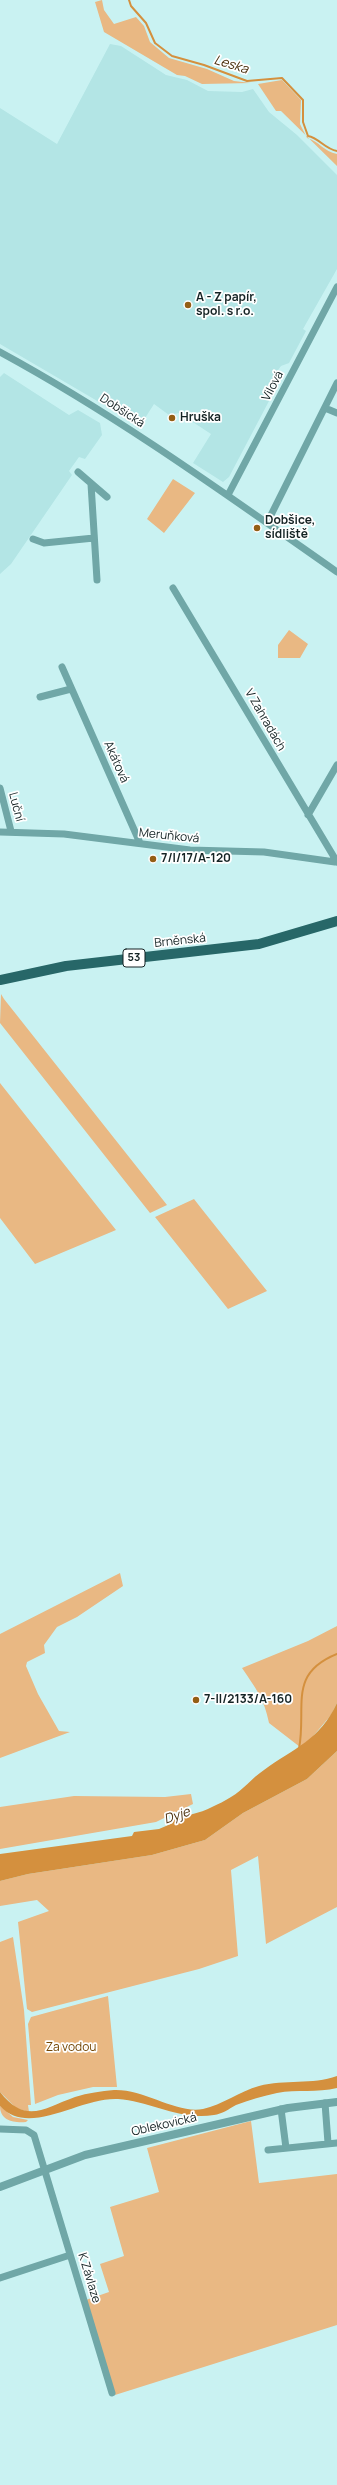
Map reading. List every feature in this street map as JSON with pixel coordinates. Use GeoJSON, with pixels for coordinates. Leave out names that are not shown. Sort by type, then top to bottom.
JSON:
{"type":"FeatureCollection","features":[{"type":"Feature","properties":{"kind":"main road","name":"Brněnská"},"geometry":{"type":"LineString","coordinates":[[0,980],[66,966],[259,944],[337,921]]}},
{"type":"Feature","properties":{"kind":"street","name":"Vilová"},"geometry":{"type":"LineString","coordinates":[[228,495],[337,287]]}},
{"type":"Feature","properties":{"kind":"street","name":"Dobšická"},"geometry":{"type":"LineString","coordinates":[[0,352],[74,393],[228,495],[337,572]]}},
{"type":"Feature","properties":{"kind":"street"},"geometry":{"type":"LineString","coordinates":[[267,523],[337,383]]}},
{"type":"Feature","properties":{"kind":"street"},"geometry":{"type":"LineString","coordinates":[[325,408],[337,413]]}},
{"type":"Feature","properties":{"kind":"street"},"geometry":{"type":"LineString","coordinates":[[78,472],[107,497]]}},
{"type":"Feature","properties":{"kind":"street"},"geometry":{"type":"LineString","coordinates":[[91,484],[97,580]]}},
{"type":"Feature","properties":{"kind":"street"},"geometry":{"type":"LineString","coordinates":[[33,539],[44,543],[94,538]]}},
{"type":"Feature","properties":{"kind":"street","name":"V Zahradách"},"geometry":{"type":"LineString","coordinates":[[173,588],[336,862]]}},
{"type":"Feature","properties":{"kind":"street","name":"Akátová"},"geometry":{"type":"LineString","coordinates":[[62,667],[140,844]]}},
{"type":"Feature","properties":{"kind":"street"},"geometry":{"type":"LineString","coordinates":[[40,697],[71,689]]}},
{"type":"Feature","properties":{"kind":"street"},"geometry":{"type":"LineString","coordinates":[[308,815],[337,765]]}},
{"type":"Feature","properties":{"kind":"street","name":"Luční"},"geometry":{"type":"LineString","coordinates":[[0,788],[11,831]]}},
{"type":"Feature","properties":{"kind":"street","name":"Meruňková"},"geometry":{"type":"LineString","coordinates":[[0,832],[11,831],[64,834],[190,850],[264,852],[336,862]]}},
{"type":"Feature","properties":{"kind":"street","name":"Oblekovická"},"geometry":{"type":"LineString","coordinates":[[0,2187],[44,2169],[85,2155],[281,2109],[337,2102]]}},
{"type":"Feature","properties":{"kind":"street"},"geometry":{"type":"LineString","coordinates":[[325,2103],[328,2143]]}},
{"type":"Feature","properties":{"kind":"street"},"geometry":{"type":"LineString","coordinates":[[281,2109],[286,2148]]}},
{"type":"Feature","properties":{"kind":"street","name":"K Závlaze"},"geometry":{"type":"LineString","coordinates":[[0,2130],[33,2132],[112,2393]]}},
{"type":"Feature","properties":{"kind":"street"},"geometry":{"type":"LineString","coordinates":[[268,2150],[337,2143]]}},
{"type":"Feature","properties":{"kind":"street"},"geometry":{"type":"LineString","coordinates":[[0,2278],[70,2255]]}},
{"type":"Feature","properties":{"kind":"shaded area"},"geometry":{"type":"Polygon","coordinates":[[[110,44],[121,46],[166,75],[187,80],[208,91],[242,92],[253,89],[269,112],[297,135],[337,175],[337,269],[303,329],[306,331],[289,363],[281,366],[276,373],[279,382],[229,477],[223,482],[193,463],[211,434],[179,413],[169,415],[154,404],[140,426],[0,344],[0,108],[57,144],[110,44]]]}},
{"type":"Feature","properties":{"kind":"shaded area"},"geometry":{"type":"Polygon","coordinates":[[[4,373],[69,415],[78,410],[100,423],[102,435],[85,459],[79,457],[69,471],[72,475],[11,564],[0,574],[0,377],[4,373]]]}},
{"type":"Feature","properties":{"kind":"shaded area"},"geometry":{"type":"Polygon","coordinates":[[[337,1703],[337,1751],[307,1779],[243,1813],[205,1840],[152,1855],[28,1874],[0,1881],[0,1854],[132,1836],[134,1832],[159,1829],[173,1823],[172,1820],[202,1811],[224,1801],[240,1791],[260,1773],[314,1735],[323,1726],[337,1703]]]}},
{"type":"Feature","properties":{"kind":"shaded area"},"geometry":{"type":"Polygon","coordinates":[[[337,2076],[337,2088],[277,2093],[241,2103],[220,2114],[214,2115],[202,2116],[178,2113],[142,2103],[118,2099],[103,2100],[55,2114],[25,2118],[12,2115],[0,2106],[0,2092],[9,2102],[18,2108],[27,2111],[36,2111],[75,2097],[94,2092],[114,2090],[137,2093],[171,2105],[193,2110],[210,2107],[259,2086],[328,2079],[337,2076]]]}},
{"type":"Feature","properties":{"kind":"green space"},"geometry":{"type":"Polygon","coordinates":[[[102,0],[104,10],[114,24],[136,17],[144,26],[150,42],[169,58],[207,69],[234,81],[251,83],[202,84],[185,76],[177,75],[104,32],[95,2],[102,0]]]}},
{"type":"Feature","properties":{"kind":"green space"},"geometry":{"type":"Polygon","coordinates":[[[282,80],[301,100],[300,124],[306,135],[281,111],[276,111],[258,84],[282,80]]]}},
{"type":"Feature","properties":{"kind":"green space"},"geometry":{"type":"Polygon","coordinates":[[[309,139],[315,141],[332,153],[337,154],[337,166],[309,139]]]}},
{"type":"Feature","properties":{"kind":"green space"},"geometry":{"type":"Polygon","coordinates":[[[173,479],[195,493],[164,533],[147,519],[173,479]]]}},
{"type":"Feature","properties":{"kind":"green space"},"geometry":{"type":"Polygon","coordinates":[[[289,630],[308,644],[300,658],[278,658],[278,645],[289,630]]]}},
{"type":"Feature","properties":{"kind":"green space"},"geometry":{"type":"Polygon","coordinates":[[[1,994],[167,1205],[150,1213],[0,1023],[1,994]]]}},
{"type":"Feature","properties":{"kind":"green space"},"geometry":{"type":"Polygon","coordinates":[[[0,1083],[116,1230],[35,1264],[0,1218],[0,1083]]]}},
{"type":"Feature","properties":{"kind":"green space"},"geometry":{"type":"Polygon","coordinates":[[[194,1199],[267,1291],[228,1309],[155,1217],[194,1199]]]}},
{"type":"Feature","properties":{"kind":"green space"},"geometry":{"type":"Polygon","coordinates":[[[120,1573],[123,1586],[77,1617],[57,1627],[44,1645],[45,1653],[27,1662],[26,1666],[38,1694],[59,1731],[70,1732],[0,1758],[0,1634],[120,1573]]]}},
{"type":"Feature","properties":{"kind":"green space"},"geometry":{"type":"Polygon","coordinates":[[[337,1626],[337,1703],[331,1715],[309,1741],[300,1747],[269,1723],[262,1700],[242,1668],[308,1641],[337,1626]]]}},
{"type":"Feature","properties":{"kind":"green space"},"geometry":{"type":"Polygon","coordinates":[[[337,1751],[337,1907],[266,1944],[258,1856],[231,1870],[238,1956],[199,1969],[32,2012],[27,2009],[18,1922],[49,1911],[37,1900],[0,1906],[0,1881],[28,1874],[152,1855],[205,1840],[243,1813],[307,1779],[337,1751]]]}},
{"type":"Feature","properties":{"kind":"green space"},"geometry":{"type":"Polygon","coordinates":[[[191,1794],[193,1804],[156,1822],[0,1849],[0,1807],[74,1796],[165,1797],[191,1794]]]}},
{"type":"Feature","properties":{"kind":"green space"},"geometry":{"type":"Polygon","coordinates":[[[13,1937],[24,2010],[31,2105],[28,2105],[29,2112],[16,2108],[0,2092],[0,1942],[13,1937]]]}},
{"type":"Feature","properties":{"kind":"green space","name":"Za vodou"},"geometry":{"type":"Polygon","coordinates":[[[108,1996],[117,2087],[93,2087],[58,2095],[35,2104],[28,2024],[31,2017],[108,1996]]]}},
{"type":"Feature","properties":{"kind":"green space"},"geometry":{"type":"Polygon","coordinates":[[[0,2106],[13,2117],[28,2120],[26,2122],[21,2122],[8,2120],[2,2115],[0,2106]]]}},
{"type":"Feature","properties":{"kind":"green space"},"geometry":{"type":"Polygon","coordinates":[[[251,2121],[259,2183],[337,2174],[337,2325],[115,2395],[86,2300],[109,2292],[100,2264],[124,2256],[110,2207],[159,2192],[147,2148],[251,2121]]]}},
{"type":"Feature","properties":{"kind":"waterway","name":"Leska"},"geometry":{"type":"LineString","coordinates":[[129,0],[131,6],[146,23],[155,43],[172,56],[204,65],[247,81],[282,78],[303,100],[303,122],[308,136],[337,151]]}},
{"type":"Feature","properties":{"kind":"waterway"},"geometry":{"type":"LineString","coordinates":[[299,1749],[302,1693],[305,1682],[311,1671],[321,1662],[337,1654]]}},
{"type":"Feature","properties":{"kind":"place","name":"A - Z papír, spol. s r.o."},"geometry":{"type":"Point","coordinates":[188,305]}},
{"type":"Feature","properties":{"kind":"place","name":"Hruška"},"geometry":{"type":"Point","coordinates":[172,418]}},
{"type":"Feature","properties":{"kind":"place","name":"Dobšice, sídliště"},"geometry":{"type":"Point","coordinates":[257,528]}},
{"type":"Feature","properties":{"kind":"place","name":"7/I/17/A-120"},"geometry":{"type":"Point","coordinates":[153,859]}},
{"type":"Feature","properties":{"kind":"place","name":"7-II/2133/A-160"},"geometry":{"type":"Point","coordinates":[196,1700]}},
{"type":"Feature","properties":{"kind":"water label","name":"Dyje"},"geometry":{"type":"Point","coordinates":[177,1816]}}]}
